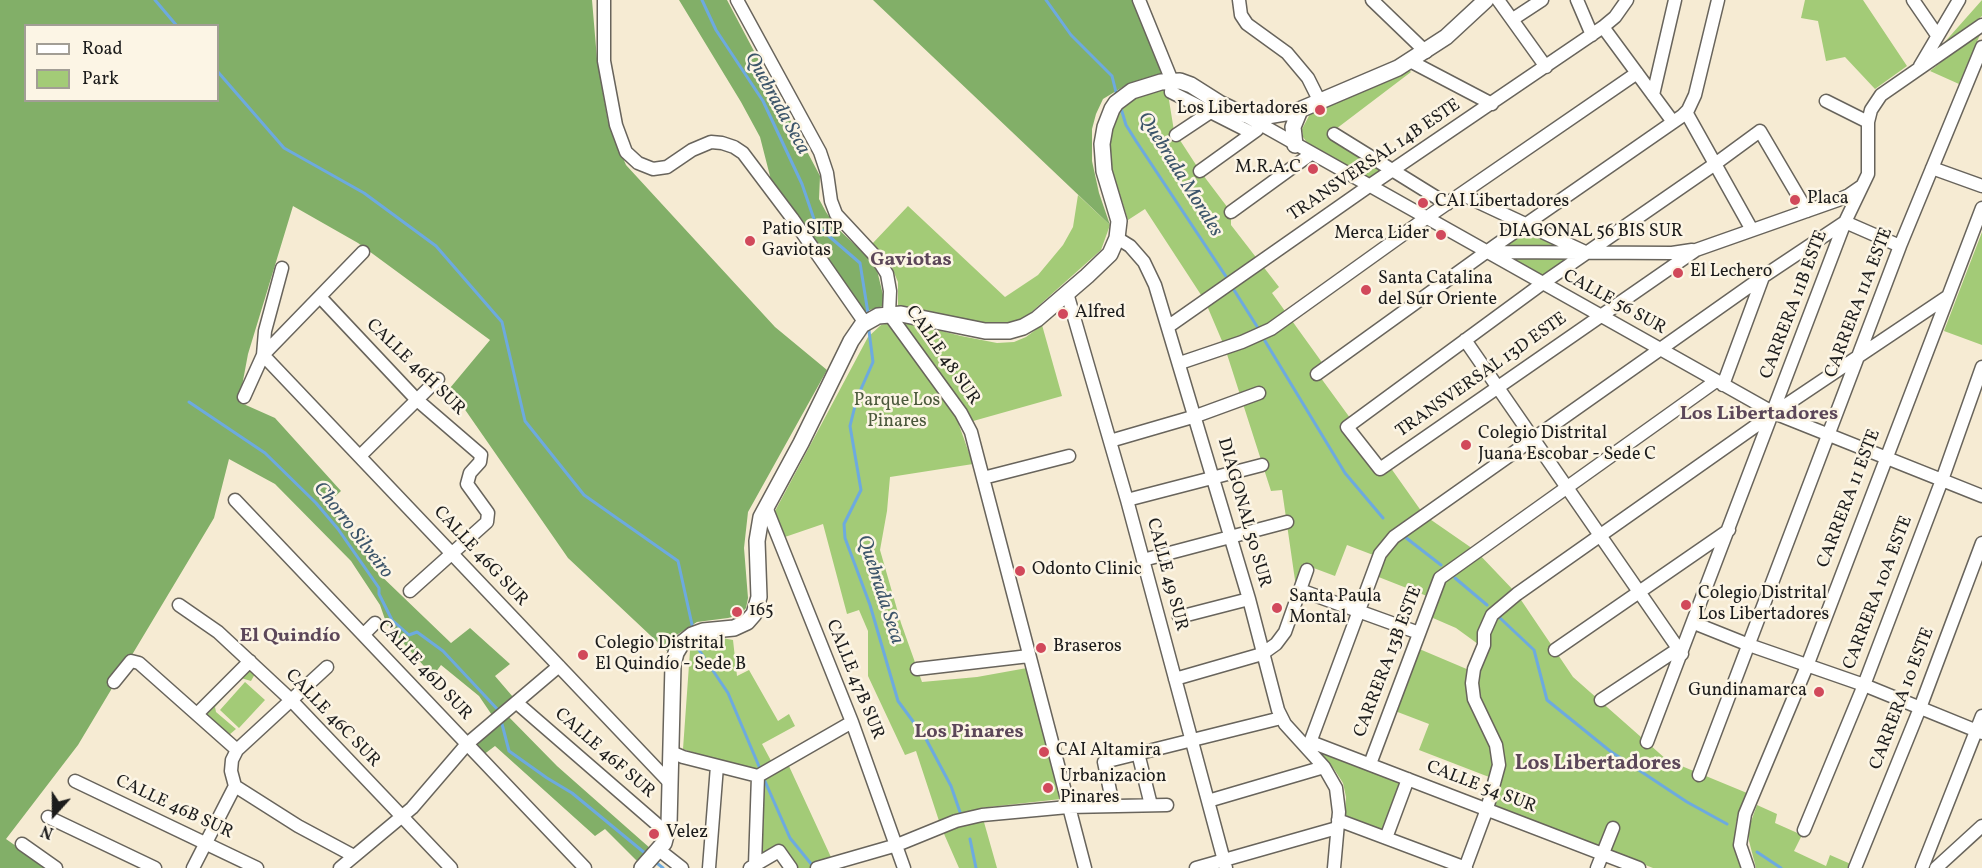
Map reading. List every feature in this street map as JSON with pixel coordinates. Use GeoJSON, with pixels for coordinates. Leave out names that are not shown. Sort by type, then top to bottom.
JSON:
{"type":"FeatureCollection","features":[{"type":"Feature","properties":{"kind":"main road"},"geometry":{"type":"LineString","coordinates":[[643,867],[657,852],[668,832],[674,659],[679,648],[695,634],[734,628],[747,622],[754,614],[759,597],[758,533],[766,507],[801,443],[851,340],[865,323],[872,318],[889,314],[917,316],[985,331],[1009,331],[1030,324],[1067,293],[1104,260],[1118,238],[1119,221],[1104,171],[1102,153],[1105,127],[1120,99],[1152,84],[1191,85],[1242,114],[1267,116],[1300,110],[1385,75],[1426,52],[1454,31],[1486,0]]}},
{"type":"Feature","properties":{"kind":"main road"},"geometry":{"type":"LineString","coordinates":[[1295,145],[1293,127],[1300,110]]}},
{"type":"Feature","properties":{"kind":"street"},"geometry":{"type":"LineString","coordinates":[[604,0],[604,61],[616,125],[626,152],[639,163],[653,169],[667,167],[692,150],[711,142],[728,144],[742,153],[792,218],[865,323]]}},
{"type":"Feature","properties":{"kind":"street","name":"CALLE 48 SUR"},"geometry":{"type":"LineString","coordinates":[[737,0],[820,152],[836,214],[877,258],[887,274],[890,291],[889,314],[967,422],[1085,868]]}},
{"type":"Feature","properties":{"kind":"street"},"geometry":{"type":"LineString","coordinates":[[1139,0],[1172,86]]}},
{"type":"Feature","properties":{"kind":"street"},"geometry":{"type":"LineString","coordinates":[[1239,0],[1241,15],[1247,24],[1287,53],[1308,78],[1320,102]]}},
{"type":"Feature","properties":{"kind":"street"},"geometry":{"type":"LineString","coordinates":[[1372,0],[1426,52]]}},
{"type":"Feature","properties":{"kind":"street"},"geometry":{"type":"LineString","coordinates":[[1498,0],[1546,67]]}},
{"type":"Feature","properties":{"kind":"street"},"geometry":{"type":"LineString","coordinates":[[1513,19],[1542,0]]}},
{"type":"Feature","properties":{"kind":"street"},"geometry":{"type":"LineString","coordinates":[[1577,0],[1592,35]]}},
{"type":"Feature","properties":{"kind":"street","name":"TRANSVERSAL 14B ESTE"},"geometry":{"type":"LineString","coordinates":[[1168,326],[1392,170],[1592,35],[1615,17],[1627,0]]}},
{"type":"Feature","properties":{"kind":"street"},"geometry":{"type":"LineString","coordinates":[[1653,95],[1675,0]]}},
{"type":"Feature","properties":{"kind":"street"},"geometry":{"type":"LineString","coordinates":[[1317,374],[1486,251],[1687,111],[1695,95],[1718,0]]}},
{"type":"Feature","properties":{"kind":"street"},"geometry":{"type":"LineString","coordinates":[[1912,0],[1937,36]]}},
{"type":"Feature","properties":{"kind":"street"},"geometry":{"type":"LineString","coordinates":[[1919,69],[1958,0]]}},
{"type":"Feature","properties":{"kind":"street","name":"CARRERA 11B ESTE"},"geometry":{"type":"LineString","coordinates":[[1647,742],[1845,222],[1868,174],[1870,110],[1877,100],[1982,25]]}},
{"type":"Feature","properties":{"kind":"street"},"geometry":{"type":"LineString","coordinates":[[1603,27],[1673,122]]}},
{"type":"Feature","properties":{"kind":"street","name":"CARRERA 11A ESTE"},"geometry":{"type":"LineString","coordinates":[[1700,775],[1900,246],[1982,47]]}},
{"type":"Feature","properties":{"kind":"street"},"geometry":{"type":"LineString","coordinates":[[1410,61],[1492,104]]}},
{"type":"Feature","properties":{"kind":"street"},"geometry":{"type":"LineString","coordinates":[[1180,363],[1242,342],[1271,329],[1426,218],[1637,73]]}},
{"type":"Feature","properties":{"kind":"street","name":"CALLE 56 SUR"},"geometry":{"type":"LineString","coordinates":[[1172,86],[1209,113],[1295,145],[1774,413],[1982,496]]}},
{"type":"Feature","properties":{"kind":"street"},"geometry":{"type":"LineString","coordinates":[[1826,101],[1868,122]]}},
{"type":"Feature","properties":{"kind":"street"},"geometry":{"type":"LineString","coordinates":[[1687,111],[1752,230]]}},
{"type":"Feature","properties":{"kind":"street"},"geometry":{"type":"LineString","coordinates":[[1176,135],[1209,113]]}},
{"type":"Feature","properties":{"kind":"street","name":"CALLE 56 SUR"},"geometry":{"type":"LineString","coordinates":[[1242,114],[1257,130]]}},
{"type":"Feature","properties":{"kind":"street"},"geometry":{"type":"LineString","coordinates":[[1200,171],[1257,130]]}},
{"type":"Feature","properties":{"kind":"street"},"geometry":{"type":"LineString","coordinates":[[1600,700],[1680,651],[1465,340],[1760,131],[1807,210]]}},
{"type":"Feature","properties":{"kind":"street"},"geometry":{"type":"LineString","coordinates":[[1334,134],[1447,204]]}},
{"type":"Feature","properties":{"kind":"street"},"geometry":{"type":"LineString","coordinates":[[1231,212],[1311,154]]}},
{"type":"Feature","properties":{"kind":"street"},"geometry":{"type":"LineString","coordinates":[[1932,168],[1982,186]]}},
{"type":"Feature","properties":{"kind":"street","name":"TRANSVERSAL 13D ESTE"},"geometry":{"type":"LineString","coordinates":[[1465,340],[1347,427],[1380,469],[1696,250],[1849,195],[1862,186]]}},
{"type":"Feature","properties":{"kind":"street"},"geometry":{"type":"LineString","coordinates":[[1461,194],[1586,253]]}},
{"type":"Feature","properties":{"kind":"street","name":"CARRERA 11 ESTE"},"geometry":{"type":"LineString","coordinates":[[1748,868],[1740,839],[1750,801],[1807,666],[1982,208]]}},
{"type":"Feature","properties":{"kind":"street"},"geometry":{"type":"LineString","coordinates":[[1310,745],[1380,554],[1400,532],[1659,349],[1845,222],[1900,246]]}},
{"type":"Feature","properties":{"kind":"street","name":"DIAGONAL 50 SUR"},"geometry":{"type":"LineString","coordinates":[[1118,238],[1130,246],[1149,271],[1168,326],[1249,599],[1281,718],[1310,745],[1336,788],[1339,803],[1334,868]]}},
{"type":"Feature","properties":{"kind":"street","name":"DIAGONAL 56 BIS SUR"},"geometry":{"type":"LineString","coordinates":[[1486,251],[1672,253],[1696,250]]}},
{"type":"Feature","properties":{"kind":"street"},"geometry":{"type":"LineString","coordinates":[[263,355],[321,298],[363,252]]}},
{"type":"Feature","properties":{"kind":"street"},"geometry":{"type":"LineString","coordinates":[[244,397],[263,355],[265,331],[282,268]]}},
{"type":"Feature","properties":{"kind":"street"},"geometry":{"type":"LineString","coordinates":[[1566,487],[1719,383],[1764,276]]}},
{"type":"Feature","properties":{"kind":"street","name":"CALLE 49 SUR"},"geometry":{"type":"LineString","coordinates":[[1067,293],[1127,500],[1225,864]]}},
{"type":"Feature","properties":{"kind":"street"},"geometry":{"type":"LineString","coordinates":[[1196,868],[1225,864],[1338,824],[1386,838],[1465,868],[1487,809],[1498,768],[1496,745],[1474,699],[1472,683],[1474,669],[1484,645],[1484,633],[1498,609],[1774,413],[1947,297]]}},
{"type":"Feature","properties":{"kind":"street","name":"CALLE 46H SUR"},"geometry":{"type":"LineString","coordinates":[[321,298],[416,399],[481,455],[480,462],[470,473],[467,484],[488,513],[488,517],[484,526],[451,552]]}},
{"type":"Feature","properties":{"kind":"street","name":"CALLE 46G SUR"},"geometry":{"type":"LineString","coordinates":[[263,355],[671,784]]}},
{"type":"Feature","properties":{"kind":"street","name":"CARRERA 10A ESTE"},"geometry":{"type":"LineString","coordinates":[[1804,830],[1942,480],[1982,367]]}},
{"type":"Feature","properties":{"kind":"street"},"geometry":{"type":"LineString","coordinates":[[360,456],[438,379]]}},
{"type":"Feature","properties":{"kind":"street"},"geometry":{"type":"LineString","coordinates":[[1110,441],[1196,416],[1259,393]]}},
{"type":"Feature","properties":{"kind":"street"},"geometry":{"type":"LineString","coordinates":[[1752,429],[1753,401]]}},
{"type":"Feature","properties":{"kind":"street"},"geometry":{"type":"LineString","coordinates":[[983,478],[1069,456]]}},
{"type":"Feature","properties":{"kind":"street"},"geometry":{"type":"LineString","coordinates":[[1127,500],[1262,465]]}},
{"type":"Feature","properties":{"kind":"street","name":"CARRERA 13B ESTE"},"geometry":{"type":"LineString","coordinates":[[1370,764],[1440,578],[1566,487]]}},
{"type":"Feature","properties":{"kind":"street","name":"CALLE 46D SUR"},"geometry":{"type":"LineString","coordinates":[[235,500],[585,868]]}},
{"type":"Feature","properties":{"kind":"street","name":"CALLE 47B SUR"},"geometry":{"type":"LineString","coordinates":[[766,507],[852,722],[904,868]]}},
{"type":"Feature","properties":{"kind":"street"},"geometry":{"type":"LineString","coordinates":[[1143,560],[1287,522]]}},
{"type":"Feature","properties":{"kind":"street"},"geometry":{"type":"LineString","coordinates":[[1555,650],[1729,530]]}},
{"type":"Feature","properties":{"kind":"street","name":"CARRERA 10 ESTE"},"geometry":{"type":"LineString","coordinates":[[1855,868],[1920,708],[1982,543]]}},
{"type":"Feature","properties":{"kind":"street"},"geometry":{"type":"LineString","coordinates":[[410,591],[451,552]]}},
{"type":"Feature","properties":{"kind":"street"},"geometry":{"type":"LineString","coordinates":[[1175,679],[1262,654],[1276,644],[1285,632],[1307,570]]}},
{"type":"Feature","properties":{"kind":"street"},"geometry":{"type":"LineString","coordinates":[[1300,590],[1419,633]]}},
{"type":"Feature","properties":{"kind":"street"},"geometry":{"type":"LineString","coordinates":[[1179,617],[1249,599]]}},
{"type":"Feature","properties":{"kind":"street","name":"CALLE 46C SUR"},"geometry":{"type":"LineString","coordinates":[[179,605],[218,632],[290,699],[451,868]]}},
{"type":"Feature","properties":{"kind":"street"},"geometry":{"type":"LineString","coordinates":[[1694,622],[1749,645],[1863,684],[1979,732]]}},
{"type":"Feature","properties":{"kind":"street"},"geometry":{"type":"LineString","coordinates":[[364,634],[375,623]]}},
{"type":"Feature","properties":{"kind":"street"},"geometry":{"type":"LineString","coordinates":[[917,669],[1029,656]]}},
{"type":"Feature","properties":{"kind":"street"},"geometry":{"type":"LineString","coordinates":[[114,682],[133,661],[146,669],[198,713],[237,750]]}},
{"type":"Feature","properties":{"kind":"street"},"geometry":{"type":"LineString","coordinates":[[198,713],[250,661]]}},
{"type":"Feature","properties":{"kind":"street"},"geometry":{"type":"LineString","coordinates":[[340,868],[419,802],[467,744],[559,666]]}},
{"type":"Feature","properties":{"kind":"street"},"geometry":{"type":"LineString","coordinates":[[194,868],[235,786],[231,771],[232,760],[237,750],[327,667]]}},
{"type":"Feature","properties":{"kind":"street","name":"CALLE 46F SUR"},"geometry":{"type":"LineString","coordinates":[[517,702],[668,832]]}},
{"type":"Feature","properties":{"kind":"street"},"geometry":{"type":"LineString","coordinates":[[1922,868],[1979,732],[1982,716]]}},
{"type":"Feature","properties":{"kind":"street"},"geometry":{"type":"LineString","coordinates":[[1113,805],[1104,762],[1281,718]]}},
{"type":"Feature","properties":{"kind":"street"},"geometry":{"type":"LineString","coordinates":[[671,752],[758,776],[852,722]]}},
{"type":"Feature","properties":{"kind":"street","name":"CALLE 54 SUR"},"geometry":{"type":"LineString","coordinates":[[1310,745],[1370,764],[1639,868]]}},
{"type":"Feature","properties":{"kind":"street"},"geometry":{"type":"LineString","coordinates":[[1138,753],[1151,805]]}},
{"type":"Feature","properties":{"kind":"street"},"geometry":{"type":"LineString","coordinates":[[709,868],[717,766]]}},
{"type":"Feature","properties":{"kind":"street"},"geometry":{"type":"LineString","coordinates":[[1208,801],[1324,767]]}},
{"type":"Feature","properties":{"kind":"street"},"geometry":{"type":"LineString","coordinates":[[752,867],[758,776]]}},
{"type":"Feature","properties":{"kind":"street"},"geometry":{"type":"LineString","coordinates":[[1386,838],[1408,779]]}},
{"type":"Feature","properties":{"kind":"street","name":"CALLE 46B SUR"},"geometry":{"type":"LineString","coordinates":[[75,781],[257,868]]}},
{"type":"Feature","properties":{"kind":"street"},"geometry":{"type":"LineString","coordinates":[[235,786],[298,826],[354,856]]}},
{"type":"Feature","properties":{"kind":"street"},"geometry":{"type":"LineString","coordinates":[[817,868],[897,845],[971,817],[1068,807],[1167,805]]}},
{"type":"Feature","properties":{"kind":"street"},"geometry":{"type":"LineString","coordinates":[[48,817],[155,868]]}},
{"type":"Feature","properties":{"kind":"street"},"geometry":{"type":"LineString","coordinates":[[1936,868],[1982,826]]}},
{"type":"Feature","properties":{"kind":"street"},"geometry":{"type":"LineString","coordinates":[[1597,868],[1613,828]]}},
{"type":"Feature","properties":{"kind":"street"},"geometry":{"type":"LineString","coordinates":[[22,844],[56,868]]}},
{"type":"Feature","properties":{"kind":"street"},"geometry":{"type":"LineString","coordinates":[[752,867],[779,851],[791,868]]}},
{"type":"Feature","properties":{"kind":"street"},"geometry":{"type":"LineString","coordinates":[[657,852],[682,868]]}},
{"type":"Feature","properties":{"kind":"green space"},"geometry":{"type":"Polygon","coordinates":[[[0,0],[592,0],[597,59],[608,122],[626,165],[775,327],[827,370],[748,512],[744,548],[748,598],[746,608],[740,615],[697,622],[675,636],[667,651],[568,558],[450,388],[490,340],[358,243],[293,206],[248,354],[239,402],[275,418],[341,491],[330,501],[380,565],[375,570],[451,643],[470,628],[510,664],[495,676],[513,697],[501,709],[557,766],[651,849],[637,861],[605,829],[595,836],[495,746],[483,755],[475,747],[498,724],[479,696],[441,665],[433,676],[387,625],[380,605],[351,561],[275,484],[229,459],[214,518],[78,745],[6,839],[47,868],[0,868],[0,0]]]}},
{"type":"Feature","properties":{"kind":"green space"},"geometry":{"type":"Polygon","coordinates":[[[679,0],[727,0],[820,176],[819,199],[826,212],[837,228],[868,257],[877,270],[883,295],[883,306],[863,312],[788,201],[771,180],[760,137],[679,0]]]}},
{"type":"Feature","properties":{"kind":"green space"},"geometry":{"type":"Polygon","coordinates":[[[873,0],[1134,0],[1166,74],[1126,85],[1103,99],[1096,114],[1092,129],[1092,161],[1099,193],[1110,225],[873,0]]]}},
{"type":"Feature","properties":{"kind":"green space"},"geometry":{"type":"Polygon","coordinates":[[[1805,0],[1863,0],[1907,66],[1875,89],[1845,57],[1826,61],[1818,21],[1801,18],[1805,0]]]}},
{"type":"Feature","properties":{"kind":"green space"},"geometry":{"type":"Polygon","coordinates":[[[1982,0],[1982,16],[1935,53],[1982,0]]]}},
{"type":"Feature","properties":{"kind":"green space"},"geometry":{"type":"Polygon","coordinates":[[[1982,30],[1959,84],[1930,71],[1982,30]]]}},
{"type":"Feature","properties":{"kind":"green space"},"geometry":{"type":"Polygon","coordinates":[[[1408,69],[1411,72],[1328,135],[1381,172],[1370,181],[1308,144],[1303,137],[1302,129],[1310,114],[1408,69]]]}},
{"type":"Feature","properties":{"kind":"green space"},"geometry":{"type":"Polygon","coordinates":[[[1166,90],[1174,131],[1231,212],[1231,225],[1279,287],[1272,293],[1326,368],[1318,374],[1353,422],[1347,427],[1380,469],[1388,464],[1424,515],[1476,551],[1517,594],[1573,677],[1667,760],[1747,793],[1736,823],[1734,845],[1741,868],[1653,868],[1493,806],[1502,782],[1419,750],[1429,724],[1395,711],[1417,648],[1469,670],[1478,644],[1456,628],[1426,615],[1432,598],[1376,576],[1381,558],[1347,545],[1335,576],[1303,564],[1296,587],[1282,490],[1271,491],[1225,348],[1205,301],[1145,209],[1128,220],[1105,148],[1115,109],[1139,93],[1166,90]]]}},
{"type":"Feature","properties":{"kind":"green space"},"geometry":{"type":"Polygon","coordinates":[[[1078,195],[1110,225],[1101,250],[1026,317],[1011,323],[986,324],[898,307],[898,282],[892,268],[872,244],[908,206],[1005,297],[1038,275],[1063,245],[1073,227],[1078,195]]]}},
{"type":"Feature","properties":{"kind":"green space"},"geometry":{"type":"Polygon","coordinates":[[[1526,230],[1565,248],[1497,250],[1526,230]]]}},
{"type":"Feature","properties":{"kind":"green space"},"geometry":{"type":"Polygon","coordinates":[[[1982,232],[1982,345],[1944,331],[1982,232]]]}},
{"type":"Feature","properties":{"kind":"green space"},"geometry":{"type":"Polygon","coordinates":[[[1506,258],[1567,258],[1542,277],[1506,258]]]}},
{"type":"Feature","properties":{"kind":"green space","name":"Parque Los Pinares"},"geometry":{"type":"Polygon","coordinates":[[[911,323],[997,343],[1014,342],[1026,337],[1042,325],[1062,396],[959,425],[973,464],[890,477],[880,550],[901,623],[922,682],[977,677],[1027,668],[1061,799],[980,808],[997,868],[959,868],[941,827],[916,751],[905,755],[868,676],[868,631],[859,610],[847,614],[823,524],[782,538],[774,513],[868,337],[881,325],[911,323]]]}},
{"type":"Feature","properties":{"kind":"green space"},"geometry":{"type":"Polygon","coordinates":[[[722,638],[733,640],[737,676],[749,670],[778,721],[789,714],[795,726],[762,744],[776,770],[788,764],[836,868],[796,868],[780,846],[759,857],[759,774],[683,749],[690,651],[694,643],[722,638]]]}},
{"type":"Feature","properties":{"kind":"green space"},"geometry":{"type":"Polygon","coordinates":[[[248,669],[256,672],[251,681],[241,678],[215,707],[216,712],[236,729],[229,735],[206,714],[206,711],[248,669]]]}},
{"type":"Feature","properties":{"kind":"green space"},"geometry":{"type":"Polygon","coordinates":[[[245,682],[265,700],[239,728],[220,710],[245,682]]]}},
{"type":"Feature","properties":{"kind":"green space"},"geometry":{"type":"Polygon","coordinates":[[[1315,746],[1402,781],[1382,830],[1345,815],[1346,797],[1343,783],[1315,746]]]}},
{"type":"Feature","properties":{"kind":"green space"},"geometry":{"type":"Polygon","coordinates":[[[1757,805],[1777,814],[1775,823],[1802,835],[1794,851],[1826,866],[1830,855],[1860,868],[1756,868],[1749,841],[1749,827],[1757,805]]]}},
{"type":"Feature","properties":{"kind":"waterway"},"geometry":{"type":"LineString","coordinates":[[155,0],[175,24]]}},
{"type":"Feature","properties":{"kind":"waterway","name":"Quebrada Seca"},"geometry":{"type":"LineString","coordinates":[[702,0],[716,30],[763,101],[802,184],[816,225],[860,263],[868,313]]}},
{"type":"Feature","properties":{"kind":"waterway","name":"Quebrada Morales"},"geometry":{"type":"LineString","coordinates":[[1046,0],[1071,35],[1112,76],[1117,96]]}},
{"type":"Feature","properties":{"kind":"waterway"},"geometry":{"type":"LineString","coordinates":[[219,73],[284,148],[364,193],[436,246],[502,322],[525,421],[584,495],[678,561],[693,629]]}},
{"type":"Feature","properties":{"kind":"waterway","name":"Quebrada Morales"},"geometry":{"type":"LineString","coordinates":[[1120,105],[1126,125],[1227,278]]}},
{"type":"Feature","properties":{"kind":"waterway","name":"Quebrada Morales"},"geometry":{"type":"LineString","coordinates":[[1234,290],[1258,328]]}},
{"type":"Feature","properties":{"kind":"waterway","name":"Quebrada Seca"},"geometry":{"type":"LineString","coordinates":[[869,331],[873,362],[857,398],[850,426],[861,490],[844,524],[845,538],[870,605],[898,701],[926,739],[951,786],[960,812]]}},
{"type":"Feature","properties":{"kind":"waterway","name":"Quebrada Morales"},"geometry":{"type":"LineString","coordinates":[[1265,341],[1345,473],[1383,518]]}},
{"type":"Feature","properties":{"kind":"waterway","name":"Chorro Silveiro"},"geometry":{"type":"LineString","coordinates":[[189,402],[265,453],[316,503],[338,529],[379,588],[379,594],[392,620],[409,635],[417,632],[443,651],[499,711]]}},
{"type":"Feature","properties":{"kind":"waterway","name":"Quebrada Morales"},"geometry":{"type":"LineString","coordinates":[[1405,537],[1441,565]]}},
{"type":"Feature","properties":{"kind":"waterway","name":"Quebrada Morales"},"geometry":{"type":"LineString","coordinates":[[1455,578],[1487,605]]}},
{"type":"Feature","properties":{"kind":"waterway","name":"Quebrada Morales"},"geometry":{"type":"LineString","coordinates":[[1500,618],[1534,650],[1547,700],[1610,751],[1687,802],[1727,824]]}},
{"type":"Feature","properties":{"kind":"waterway"},"geometry":{"type":"LineString","coordinates":[[696,638],[699,650],[728,693],[761,771]]}},
{"type":"Feature","properties":{"kind":"waterway","name":"Chorro Silveiro"},"geometry":{"type":"LineString","coordinates":[[502,724],[509,751],[572,793],[646,854]]}},
{"type":"Feature","properties":{"kind":"waterway"},"geometry":{"type":"LineString","coordinates":[[764,779],[790,838],[812,865]]}},
{"type":"Feature","properties":{"kind":"waterway","name":"Quebrada Seca"},"geometry":{"type":"LineString","coordinates":[[970,839],[976,868]]}},
{"type":"Feature","properties":{"kind":"waterway","name":"Quebrada Morales"},"geometry":{"type":"LineString","coordinates":[[1757,852],[1781,868]]}},
{"type":"Feature","properties":{"kind":"waterway","name":"Chorro Silveiro"},"geometry":{"type":"LineString","coordinates":[[653,860],[663,868]]}},
{"type":"Feature","properties":{"kind":"place","name":"Los Libertadores"},"geometry":{"type":"Point","coordinates":[1320,110]}},
{"type":"Feature","properties":{"kind":"place","name":"M.R.A.C"},"geometry":{"type":"Point","coordinates":[1313,169]}},
{"type":"Feature","properties":{"kind":"place","name":"Placa"},"geometry":{"type":"Point","coordinates":[1795,200]}},
{"type":"Feature","properties":{"kind":"place","name":"CAI Libertadores"},"geometry":{"type":"Point","coordinates":[1423,203]}},
{"type":"Feature","properties":{"kind":"place","name":"Merca Lider"},"geometry":{"type":"Point","coordinates":[1441,235]}},
{"type":"Feature","properties":{"kind":"place","name":"Patio SITP Gaviotas"},"geometry":{"type":"Point","coordinates":[750,241]}},
{"type":"Feature","properties":{"kind":"place","name":"El Lechero"},"geometry":{"type":"Point","coordinates":[1678,273]}},
{"type":"Feature","properties":{"kind":"place","name":"Santa Catalina del Sur Oriente"},"geometry":{"type":"Point","coordinates":[1366,290]}},
{"type":"Feature","properties":{"kind":"place","name":"Alfred"},"geometry":{"type":"Point","coordinates":[1063,314]}},
{"type":"Feature","properties":{"kind":"place","name":"Colegio Distrital Juana Escobar - Sede C"},"geometry":{"type":"Point","coordinates":[1466,445]}},
{"type":"Feature","properties":{"kind":"place","name":"Odonto Clinic"},"geometry":{"type":"Point","coordinates":[1020,571]}},
{"type":"Feature","properties":{"kind":"place","name":"Colegio Distrital Los Libertadores"},"geometry":{"type":"Point","coordinates":[1686,605]}},
{"type":"Feature","properties":{"kind":"place","name":"Santa Paula Montal"},"geometry":{"type":"Point","coordinates":[1277,608]}},
{"type":"Feature","properties":{"kind":"place","name":"165"},"geometry":{"type":"Point","coordinates":[737,612]}},
{"type":"Feature","properties":{"kind":"place","name":"Braseros"},"geometry":{"type":"Point","coordinates":[1041,648]}},
{"type":"Feature","properties":{"kind":"place","name":"Colegio Distrital El Quindío - Sede B"},"geometry":{"type":"Point","coordinates":[583,655]}},
{"type":"Feature","properties":{"kind":"place","name":"Gundinamarca"},"geometry":{"type":"Point","coordinates":[1819,692]}},
{"type":"Feature","properties":{"kind":"place","name":"CAI Altamira"},"geometry":{"type":"Point","coordinates":[1044,752]}},
{"type":"Feature","properties":{"kind":"place","name":"Urbanizacion Pinares"},"geometry":{"type":"Point","coordinates":[1048,788]}},
{"type":"Feature","properties":{"kind":"place","name":"Velez"},"geometry":{"type":"Point","coordinates":[654,834]}},
{"type":"Feature","properties":{"kind":"district","name":"Gaviotas"},"geometry":{"type":"Point","coordinates":[911,261]}},
{"type":"Feature","properties":{"kind":"district","name":"Los Libertadores"},"geometry":{"type":"Point","coordinates":[1759,415]}},
{"type":"Feature","properties":{"kind":"district","name":"El Quindío"},"geometry":{"type":"Point","coordinates":[290,637]}},
{"type":"Feature","properties":{"kind":"district","name":"Los Pinares"},"geometry":{"type":"Point","coordinates":[969,733]}},
{"type":"Feature","properties":{"kind":"district","name":"Los Libertadores"},"geometry":{"type":"Point","coordinates":[1598,765]}}]}
